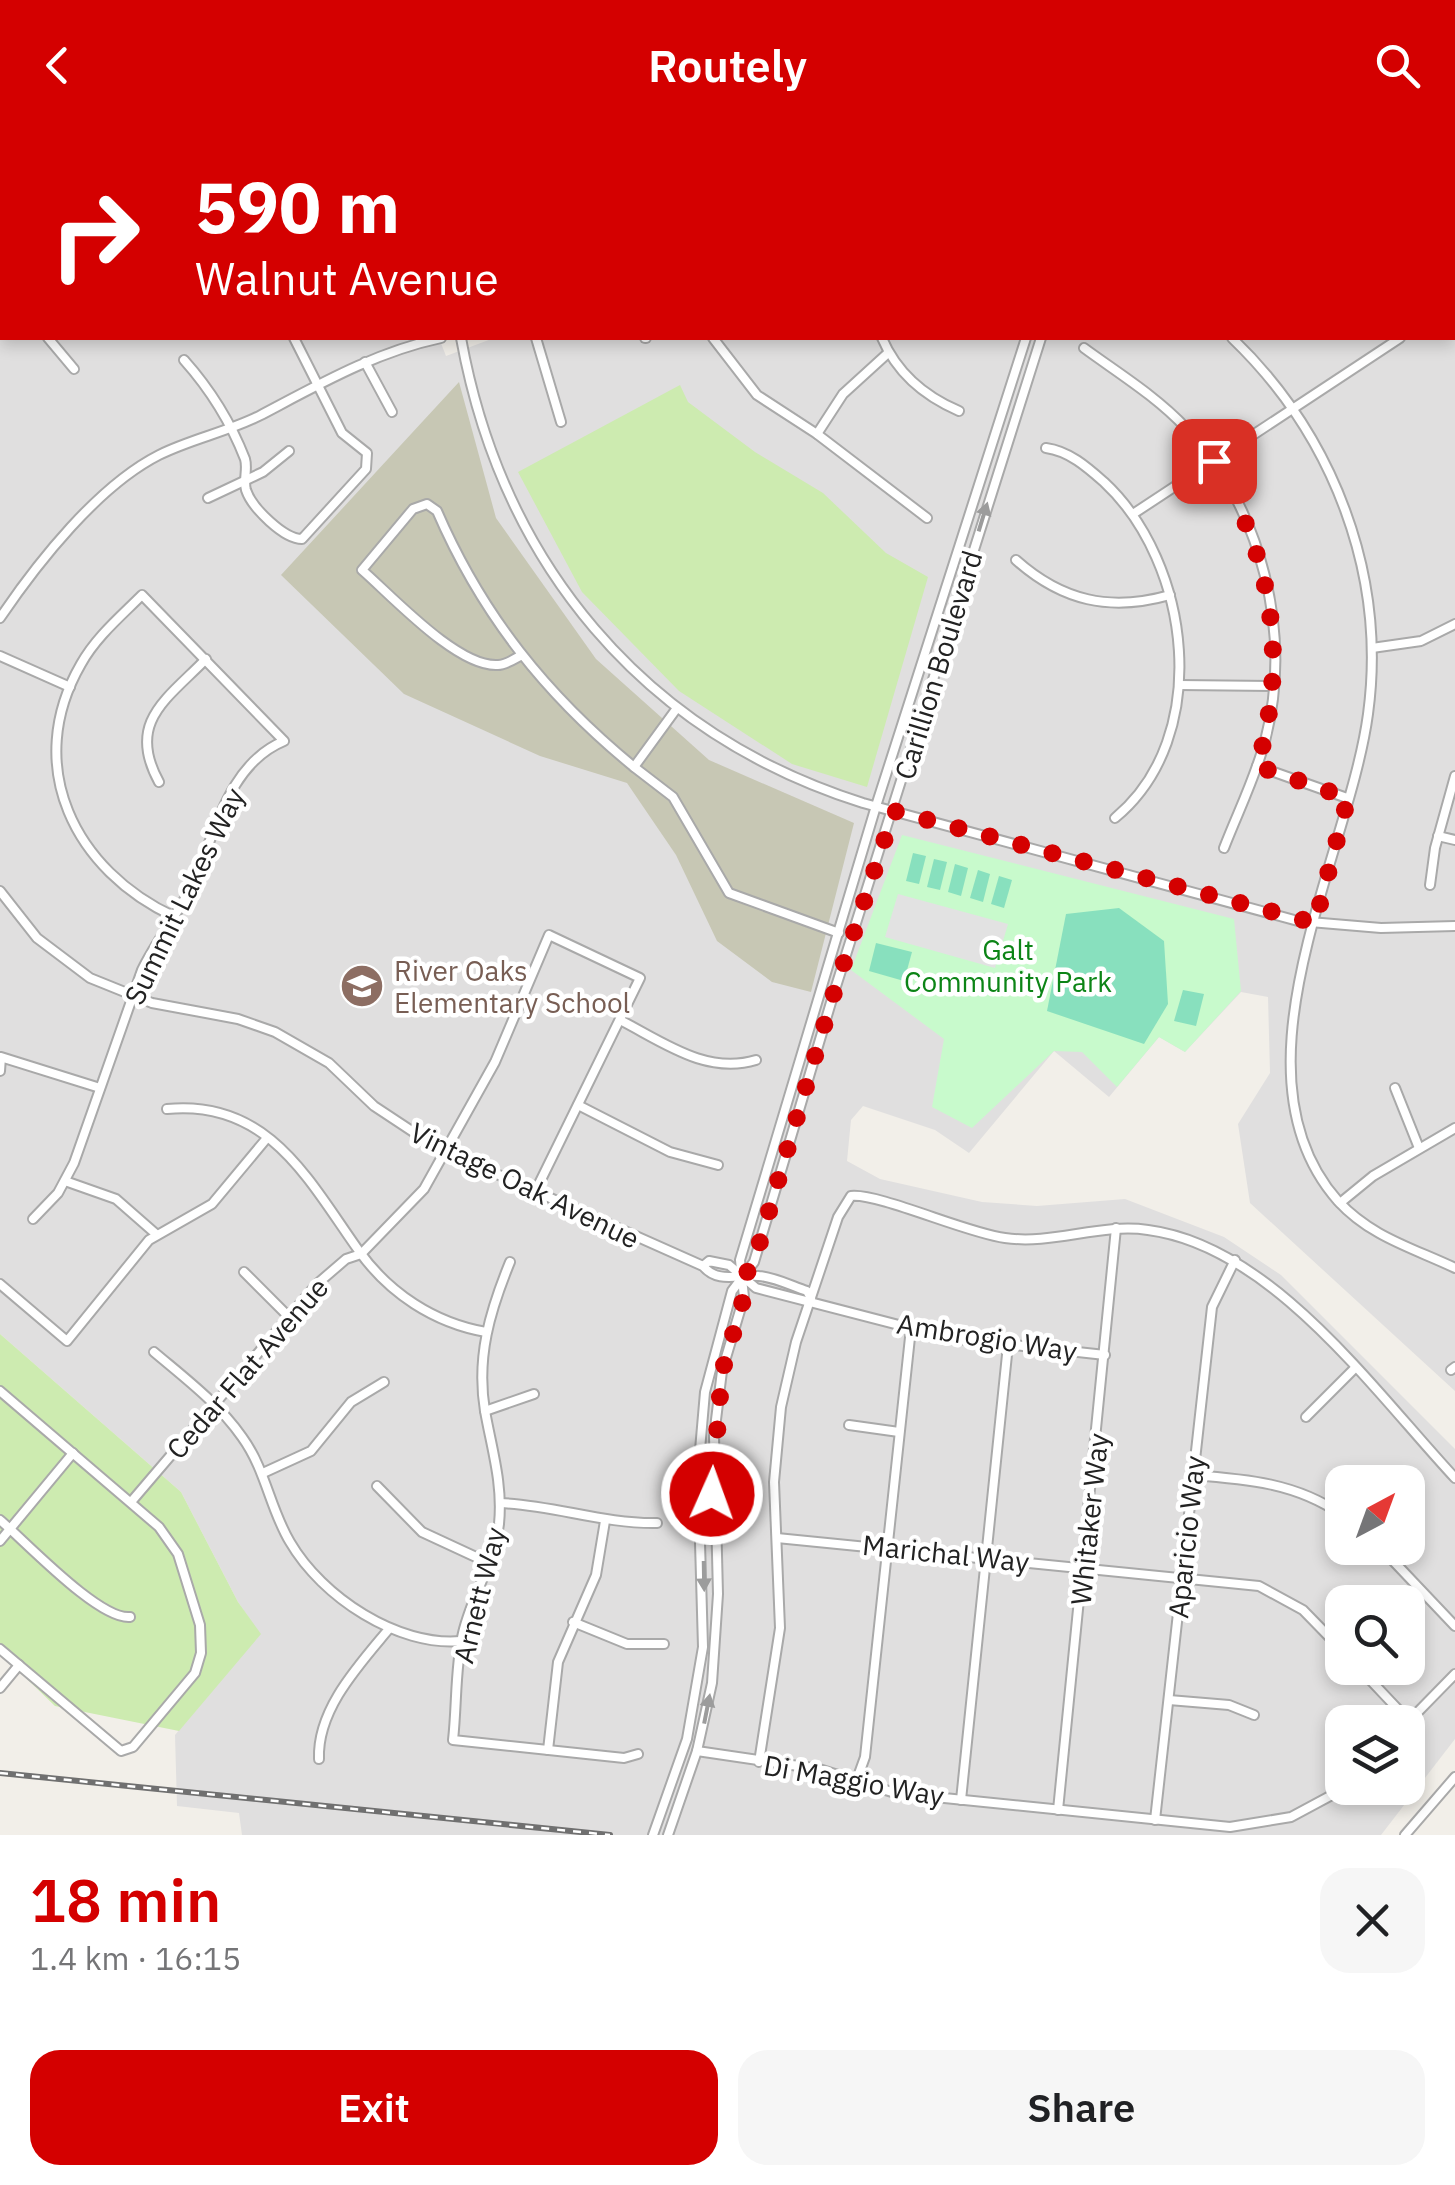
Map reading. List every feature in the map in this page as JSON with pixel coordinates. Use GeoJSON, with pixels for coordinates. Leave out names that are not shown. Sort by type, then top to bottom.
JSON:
{"type":"FeatureCollection","features":[{"type":"Feature","properties":{"kind":"street"},"geometry":{"type":"LineString","coordinates":[[50,340],[74,369]]}},
{"type":"Feature","properties":{"kind":"street"},"geometry":{"type":"LineString","coordinates":[[184,360],[214,398],[246,462],[246,490],[260,511],[293,539],[302,540],[366,469],[368,453],[342,433],[295,340]]}},
{"type":"Feature","properties":{"kind":"street"},"geometry":{"type":"LineString","coordinates":[[461,340],[490,454],[528,535],[604,640],[677,708],[770,766],[876,806],[1315,923],[1381,928],[1455,926]]}},
{"type":"Feature","properties":{"kind":"street"},"geometry":{"type":"LineString","coordinates":[[537,340],[561,422]]}},
{"type":"Feature","properties":{"kind":"street"},"geometry":{"type":"LineString","coordinates":[[715,340],[757,395],[927,518]]}},
{"type":"Feature","properties":{"kind":"street"},"geometry":{"type":"LineString","coordinates":[[883,340],[888,354],[915,385],[960,411]]}},
{"type":"Feature","properties":{"kind":"street","name":"Carillion Boulevard"},"geometry":{"type":"LineString","coordinates":[[668,1835],[697,1750],[712,1683],[718,1629],[714,1436],[722,1372],[744,1297],[740,1260],[876,806],[1025,340]]}},
{"type":"Feature","properties":{"kind":"street","name":"Carillion Boulevard"},"geometry":{"type":"LineString","coordinates":[[653,1835],[687,1739],[699,1680],[704,1602],[700,1430],[719,1333],[732,1291],[754,1262],[832,999],[1039,340]]}},
{"type":"Feature","properties":{"kind":"street"},"geometry":{"type":"LineString","coordinates":[[1234,340],[1292,407],[1324,460],[1351,526],[1366,593],[1372,648],[1365,733],[1298,995],[1294,1089],[1310,1156],[1340,1203],[1387,1239],[1455,1268]]}},
{"type":"Feature","properties":{"kind":"street"},"geometry":{"type":"LineString","coordinates":[[1132,514],[1397,340]]}},
{"type":"Feature","properties":{"kind":"street"},"geometry":{"type":"LineString","coordinates":[[0,618],[90,508],[119,481],[172,448],[228,429],[365,362],[396,342]]}},
{"type":"Feature","properties":{"kind":"street"},"geometry":{"type":"LineString","coordinates":[[1084,348],[1172,414],[1214,461],[1260,557],[1273,622],[1273,686],[1257,766],[1224,848]]}},
{"type":"Feature","properties":{"kind":"street"},"geometry":{"type":"LineString","coordinates":[[816,434],[850,386],[888,354]]}},
{"type":"Feature","properties":{"kind":"street"},"geometry":{"type":"LineString","coordinates":[[365,362],[392,412]]}},
{"type":"Feature","properties":{"kind":"street"},"geometry":{"type":"LineString","coordinates":[[1046,448],[1065,452],[1084,465],[1132,514],[1154,552],[1170,595],[1178,643],[1179,684],[1155,766],[1132,802],[1114,818]]}},
{"type":"Feature","properties":{"kind":"street"},"geometry":{"type":"LineString","coordinates":[[208,498],[232,483],[246,480],[290,451]]}},
{"type":"Feature","properties":{"kind":"street"},"geometry":{"type":"LineString","coordinates":[[520,656],[500,666],[481,663],[460,652],[362,570],[414,509],[427,504],[437,512],[484,607],[520,656],[586,728],[673,797],[729,894],[839,933]]}},
{"type":"Feature","properties":{"kind":"street"},"geometry":{"type":"LineString","coordinates":[[1016,560],[1052,588],[1090,602],[1132,603],[1170,595]]}},
{"type":"Feature","properties":{"kind":"street"},"geometry":{"type":"LineString","coordinates":[[159,782],[146,753],[148,724],[161,704],[206,659],[142,596],[98,640],[70,687],[57,754],[62,790],[74,827],[114,880],[174,916]]}},
{"type":"Feature","properties":{"kind":"street"},"geometry":{"type":"LineString","coordinates":[[1372,648],[1422,642],[1455,624]]}},
{"type":"Feature","properties":{"kind":"street"},"geometry":{"type":"LineString","coordinates":[[0,656],[70,687]]}},
{"type":"Feature","properties":{"kind":"street","name":"Summit Lakes Way"},"geometry":{"type":"LineString","coordinates":[[33,1219],[65,1181],[148,958],[174,916],[230,794],[253,763],[270,747],[284,741],[206,659]]}},
{"type":"Feature","properties":{"kind":"street"},"geometry":{"type":"LineString","coordinates":[[1179,684],[1273,686]]}},
{"type":"Feature","properties":{"kind":"street"},"geometry":{"type":"LineString","coordinates":[[634,767],[677,708]]}},
{"type":"Feature","properties":{"kind":"street"},"geometry":{"type":"LineString","coordinates":[[1257,766],[1348,798]]}},
{"type":"Feature","properties":{"kind":"street"},"geometry":{"type":"LineString","coordinates":[[1430,884],[1438,836],[1455,776]]}},
{"type":"Feature","properties":{"kind":"street"},"geometry":{"type":"LineString","coordinates":[[1438,836],[1455,840]]}},
{"type":"Feature","properties":{"kind":"street","name":"Vintage Oak Avenue"},"geometry":{"type":"LineString","coordinates":[[0,891],[54,952],[90,978],[132,997],[238,1019],[297,1042],[329,1063],[388,1116],[446,1152],[703,1266],[710,1260],[729,1265],[744,1277]]}},
{"type":"Feature","properties":{"kind":"street","name":"Cedar Flat Avenue"},"geometry":{"type":"LineString","coordinates":[[131,1502],[288,1316],[346,1259],[361,1254],[414,1202],[495,1062],[548,936],[640,978],[620,1020]]}},
{"type":"Feature","properties":{"kind":"street"},"geometry":{"type":"LineString","coordinates":[[535,1192],[620,1020],[700,1060],[732,1065],[756,1060]]}},
{"type":"Feature","properties":{"kind":"street"},"geometry":{"type":"LineString","coordinates":[[0,1071],[1,1057],[100,1088]]}},
{"type":"Feature","properties":{"kind":"street"},"geometry":{"type":"LineString","coordinates":[[1395,1088],[1420,1148]]}},
{"type":"Feature","properties":{"kind":"street"},"geometry":{"type":"LineString","coordinates":[[578,1104],[670,1152],[718,1166]]}},
{"type":"Feature","properties":{"kind":"street"},"geometry":{"type":"LineString","coordinates":[[167,1109],[220,1112],[268,1138],[316,1183],[361,1254],[414,1304],[447,1322],[486,1332]]}},
{"type":"Feature","properties":{"kind":"street"},"geometry":{"type":"LineString","coordinates":[[1340,1203],[1455,1128]]}},
{"type":"Feature","properties":{"kind":"street"},"geometry":{"type":"LineString","coordinates":[[0,1284],[67,1341],[156,1234],[212,1204],[268,1138]]}},
{"type":"Feature","properties":{"kind":"street"},"geometry":{"type":"LineString","coordinates":[[65,1181],[116,1198],[156,1234]]}},
{"type":"Feature","properties":{"kind":"street"},"geometry":{"type":"LineString","coordinates":[[759,1762],[778,1657],[774,1462],[780,1407],[838,1217],[851,1196],[1009,1239],[1116,1228],[1180,1236],[1235,1260],[1281,1293],[1455,1478]]}},
{"type":"Feature","properties":{"kind":"street","name":"Whitaker Way"},"geometry":{"type":"LineString","coordinates":[[1058,1810],[1116,1228]]}},
{"type":"Feature","properties":{"kind":"street","name":"Aparicio Way"},"geometry":{"type":"LineString","coordinates":[[1156,1820],[1212,1306],[1235,1260]]}},
{"type":"Feature","properties":{"kind":"street","name":"Arnett Way"},"geometry":{"type":"LineString","coordinates":[[510,1262],[486,1332],[482,1371],[485,1411],[498,1462],[500,1502],[490,1564],[462,1641],[454,1740],[548,1750]]}},
{"type":"Feature","properties":{"kind":"street"},"geometry":{"type":"LineString","coordinates":[[244,1272],[288,1316]]}},
{"type":"Feature","properties":{"kind":"street","name":"Ambrogio Way"},"geometry":{"type":"LineString","coordinates":[[744,1277],[756,1288],[803,1302],[812,1299],[911,1328],[1008,1345],[1105,1355]]}},
{"type":"Feature","properties":{"kind":"street"},"geometry":{"type":"LineString","coordinates":[[856,1782],[866,1757],[911,1328]]}},
{"type":"Feature","properties":{"kind":"street"},"geometry":{"type":"LineString","coordinates":[[961,1800],[1008,1345]]}},
{"type":"Feature","properties":{"kind":"street"},"geometry":{"type":"LineString","coordinates":[[154,1352],[215,1403],[263,1472],[282,1525],[300,1557],[388,1630],[424,1642],[462,1641]]}},
{"type":"Feature","properties":{"kind":"street"},"geometry":{"type":"LineString","coordinates":[[1306,1418],[1354,1369]]}},
{"type":"Feature","properties":{"kind":"street"},"geometry":{"type":"LineString","coordinates":[[263,1472],[311,1451],[350,1402],[384,1382]]}},
{"type":"Feature","properties":{"kind":"street"},"geometry":{"type":"LineString","coordinates":[[0,1391],[171,1539],[200,1624],[195,1673],[133,1746],[121,1751],[0,1648]]}},
{"type":"Feature","properties":{"kind":"street"},"geometry":{"type":"LineString","coordinates":[[485,1411],[534,1394]]}},
{"type":"Feature","properties":{"kind":"street"},"geometry":{"type":"LineString","coordinates":[[849,1425],[899,1432]]}},
{"type":"Feature","properties":{"kind":"street"},"geometry":{"type":"LineString","coordinates":[[0,1541],[73,1453]]}},
{"type":"Feature","properties":{"kind":"street"},"geometry":{"type":"LineString","coordinates":[[1192,1475],[1249,1479],[1302,1492],[1325,1505]]}},
{"type":"Feature","properties":{"kind":"street"},"geometry":{"type":"LineString","coordinates":[[378,1486],[422,1532],[490,1564]]}},
{"type":"Feature","properties":{"kind":"street"},"geometry":{"type":"LineString","coordinates":[[500,1502],[550,1506],[604,1521],[658,1523]]}},
{"type":"Feature","properties":{"kind":"street"},"geometry":{"type":"LineString","coordinates":[[0,1520],[93,1600],[121,1618],[130,1617]]}},
{"type":"Feature","properties":{"kind":"street"},"geometry":{"type":"LineString","coordinates":[[604,1521],[596,1575],[573,1622],[555,1674],[548,1750],[624,1758],[638,1754]]}},
{"type":"Feature","properties":{"kind":"street","name":"Marichal Way"},"geometry":{"type":"LineString","coordinates":[[777,1538],[1234,1582],[1281,1594],[1325,1633]]}},
{"type":"Feature","properties":{"kind":"street"},"geometry":{"type":"LineString","coordinates":[[1397,1565],[1455,1626]]}},
{"type":"Feature","properties":{"kind":"street"},"geometry":{"type":"LineString","coordinates":[[573,1622],[626,1644],[664,1644]]}},
{"type":"Feature","properties":{"kind":"street"},"geometry":{"type":"LineString","coordinates":[[320,1760],[319,1746],[331,1707],[388,1630]]}},
{"type":"Feature","properties":{"kind":"street"},"geometry":{"type":"LineString","coordinates":[[0,1688],[19,1665]]}},
{"type":"Feature","properties":{"kind":"street"},"geometry":{"type":"LineString","coordinates":[[1425,1705],[1455,1674]]}},
{"type":"Feature","properties":{"kind":"street"},"geometry":{"type":"LineString","coordinates":[[1375,1685],[1393,1705]]}},
{"type":"Feature","properties":{"kind":"street"},"geometry":{"type":"LineString","coordinates":[[1169,1700],[1229,1704],[1254,1714]]}},
{"type":"Feature","properties":{"kind":"street","name":"Di Maggio Way"},"geometry":{"type":"LineString","coordinates":[[697,1750],[819,1769],[896,1793],[1156,1820],[1253,1825],[1308,1809],[1325,1799]]}},
{"type":"Feature","properties":{"kind":"street"},"geometry":{"type":"LineString","coordinates":[[1404,1835],[1455,1777]]}},
{"type":"Feature","properties":{"kind":"shaded area"},"geometry":{"type":"Polygon","coordinates":[[[0,340],[440,340],[446,356],[489,340],[1455,340],[1455,1391],[1250,1203],[1238,1124],[1270,1073],[1268,997],[1241,992],[1185,1052],[1159,1037],[1109,1097],[1054,1051],[969,1153],[935,1130],[863,1106],[851,1120],[847,1161],[880,1179],[982,1202],[1037,1206],[1125,1199],[1224,1237],[1281,1275],[1455,1449],[1455,1739],[1425,1778],[1425,1705],[1325,1705],[1325,1805],[1404,1805],[1381,1835],[242,1835],[239,1813],[177,1806],[175,1735],[260,1634],[238,1602],[181,1492],[0,1334],[0,340]]]}},
{"type":"Feature","properties":{"kind":"shaded area"},"geometry":{"type":"Polygon","coordinates":[[[459,382],[496,518],[596,659],[709,760],[854,823],[811,992],[772,982],[717,941],[676,855],[627,783],[540,756],[404,694],[281,575],[459,382]]]}},
{"type":"Feature","properties":{"kind":"shaded area"},"geometry":{"type":"Polygon","coordinates":[[[898,894],[1008,924],[995,968],[885,937],[898,894]]]}},
{"type":"Feature","properties":{"kind":"green space"},"geometry":{"type":"Polygon","coordinates":[[[680,385],[688,402],[755,452],[823,493],[886,553],[928,577],[867,787],[792,764],[679,691],[582,592],[518,472],[680,385]]]}},
{"type":"Feature","properties":{"kind":"green space","name":"Galt Community Park"},"geometry":{"type":"Polygon","coordinates":[[[902,835],[1234,919],[1241,991],[1185,1052],[1159,1037],[1117,1087],[1082,1052],[1054,1051],[972,1128],[932,1107],[944,1039],[851,970],[902,835]]]}},
{"type":"Feature","properties":{"kind":"green space"},"geometry":{"type":"Polygon","coordinates":[[[913,853],[926,856],[919,884],[906,881],[913,853]]]}},
{"type":"Feature","properties":{"kind":"green space"},"geometry":{"type":"Polygon","coordinates":[[[934,859],[947,862],[940,890],[927,887],[934,859]]]}},
{"type":"Feature","properties":{"kind":"green space"},"geometry":{"type":"Polygon","coordinates":[[[955,864],[968,868],[961,896],[948,892],[955,864]]]}},
{"type":"Feature","properties":{"kind":"green space"},"geometry":{"type":"Polygon","coordinates":[[[978,870],[990,874],[983,902],[970,898],[978,870]]]}},
{"type":"Feature","properties":{"kind":"green space"},"geometry":{"type":"Polygon","coordinates":[[[999,876],[1012,880],[1004,908],[991,904],[999,876]]]}},
{"type":"Feature","properties":{"kind":"green space"},"geometry":{"type":"Polygon","coordinates":[[[1119,908],[1164,941],[1168,1004],[1144,1044],[1047,1011],[1066,914],[1119,908]]]}},
{"type":"Feature","properties":{"kind":"green space"},"geometry":{"type":"Polygon","coordinates":[[[876,943],[912,952],[904,981],[869,971],[876,943]]]}},
{"type":"Feature","properties":{"kind":"green space"},"geometry":{"type":"Polygon","coordinates":[[[1183,990],[1204,994],[1196,1026],[1174,1021],[1183,990]]]}},
{"type":"Feature","properties":{"kind":"green space"},"geometry":{"type":"Polygon","coordinates":[[[0,1334],[181,1492],[238,1602],[261,1634],[179,1731],[55,1706],[0,1653],[0,1334]]]}},
{"type":"Feature","properties":{"kind":"railway"},"geometry":{"type":"LineString","coordinates":[[0,1773],[610,1835]]}},
{"type":"Feature","properties":{"kind":"place","name":"River Oaks Elementary School"},"geometry":{"type":"Point","coordinates":[362,986]}},
{"type":"Feature","properties":{"kind":"route"},"geometry":{"type":"LineString","coordinates":[[712,1494],[722,1372],[744,1297],[744,1277],[754,1262],[832,999],[894,811],[1315,923],[1348,798],[1257,766],[1271,707],[1273,622],[1252,532],[1214,461]]}}]}
